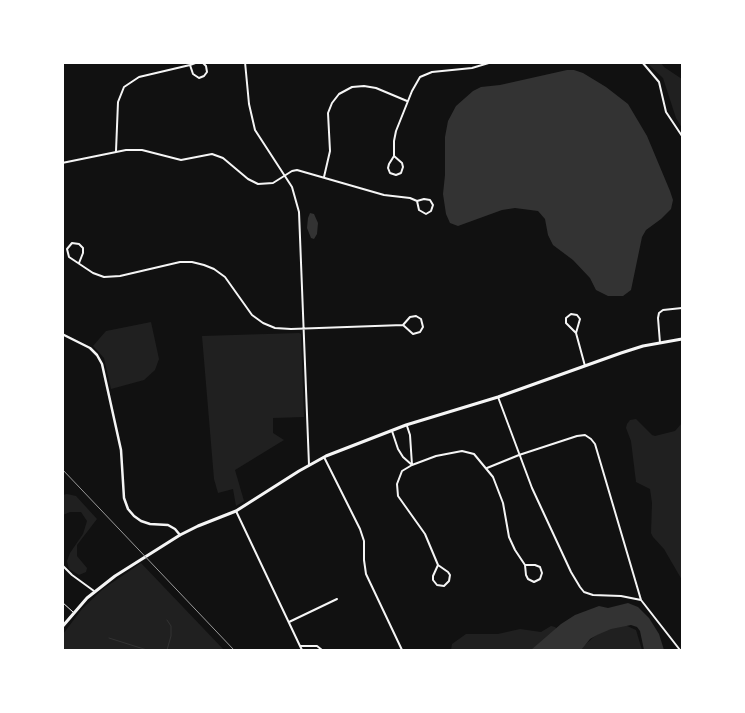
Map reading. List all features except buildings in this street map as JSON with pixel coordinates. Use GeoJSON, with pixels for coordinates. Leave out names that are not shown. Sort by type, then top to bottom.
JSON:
{"type":"FeatureCollection","features":[{"type":"Feature","properties":{"kind":"main road"},"geometry":{"type":"LineString","coordinates":[[62,627],[94,591],[138,561],[180,535],[236,511],[324,457],[406,425],[498,397],[635,348],[682,339]]}},
{"type":"Feature","properties":{"kind":"street"},"geometry":{"type":"LineString","coordinates":[[116,151],[118,102],[119,95],[124,87],[142,76],[198,62]]}},
{"type":"Feature","properties":{"kind":"street"},"geometry":{"type":"LineString","coordinates":[[190,65],[194,75],[201,78],[207,70],[202,62]]}},
{"type":"Feature","properties":{"kind":"street"},"geometry":{"type":"LineString","coordinates":[[245,62],[248,104],[255,130],[293,191],[300,217],[309,465]]}},
{"type":"Feature","properties":{"kind":"street"},"geometry":{"type":"LineString","coordinates":[[394,156],[401,162],[403,167],[401,173],[396,175],[390,173],[388,168],[394,156],[395,134],[418,80],[425,74],[436,71],[478,67],[492,62]]}},
{"type":"Feature","properties":{"kind":"street"},"geometry":{"type":"LineString","coordinates":[[642,62],[659,82],[666,112],[682,136]]}},
{"type":"Feature","properties":{"kind":"street"},"geometry":{"type":"LineString","coordinates":[[324,177],[330,152],[328,113],[332,103],[339,94],[352,87],[364,86],[376,88],[408,102]]}},
{"type":"Feature","properties":{"kind":"street"},"geometry":{"type":"LineString","coordinates":[[62,163],[116,151],[142,150],[182,160],[204,154],[216,154],[224,158],[251,181],[260,185],[273,183],[297,170],[387,196],[413,198],[417,201],[430,200],[432,210],[427,213],[421,212],[417,201]]}},
{"type":"Feature","properties":{"kind":"street"},"geometry":{"type":"LineString","coordinates":[[79,263],[83,248],[79,244],[72,243],[67,248],[67,254],[70,258],[93,273],[104,277],[112,277],[180,262],[200,264],[214,269],[225,277],[249,312],[260,322],[279,328],[403,325],[409,318],[415,316],[420,318],[424,325],[420,332],[415,334],[409,332],[403,325]]}},
{"type":"Feature","properties":{"kind":"street"},"geometry":{"type":"LineString","coordinates":[[660,343],[659,313],[663,310],[682,308]]}},
{"type":"Feature","properties":{"kind":"street"},"geometry":{"type":"LineString","coordinates":[[576,333],[580,319],[577,315],[571,314],[566,318],[566,323],[576,333],[585,366]]}},
{"type":"Feature","properties":{"kind":"street"},"geometry":{"type":"LineString","coordinates":[[62,334],[88,346],[102,362],[123,461],[124,498],[128,509],[140,520],[150,524],[168,525],[180,535]]}},
{"type":"Feature","properties":{"kind":"street"},"geometry":{"type":"LineString","coordinates":[[498,397],[532,488],[571,572],[582,590],[593,595],[621,596],[641,600]]}},
{"type":"Feature","properties":{"kind":"street"},"geometry":{"type":"LineString","coordinates":[[406,425],[410,438],[412,465]]}},
{"type":"Feature","properties":{"kind":"street"},"geometry":{"type":"LineString","coordinates":[[392,431],[398,450],[412,465]]}},
{"type":"Feature","properties":{"kind":"street"},"geometry":{"type":"LineString","coordinates":[[487,468],[577,436],[585,435],[591,439],[595,444],[641,600],[678,650]]}},
{"type":"Feature","properties":{"kind":"street"},"geometry":{"type":"LineString","coordinates":[[438,565],[433,580],[437,585],[443,586],[449,582],[450,575],[438,565],[425,534],[397,493],[396,486],[399,476],[412,465],[436,456],[465,451],[474,454],[487,468],[500,494],[511,542],[525,565],[528,579],[534,582],[540,579],[542,573],[540,567],[525,565]]}},
{"type":"Feature","properties":{"kind":"street"},"geometry":{"type":"LineString","coordinates":[[324,457],[360,529],[364,541],[366,574],[402,650]]}},
{"type":"Feature","properties":{"kind":"street"},"geometry":{"type":"LineString","coordinates":[[236,511],[302,650]]}},
{"type":"Feature","properties":{"kind":"street"},"geometry":{"type":"LineString","coordinates":[[62,565],[94,591]]}},
{"type":"Feature","properties":{"kind":"street"},"geometry":{"type":"LineString","coordinates":[[289,622],[337,599]]}},
{"type":"Feature","properties":{"kind":"street"},"geometry":{"type":"LineString","coordinates":[[300,646],[316,646],[322,650]]}},
{"type":"Feature","properties":{"kind":"lane"},"geometry":{"type":"LineString","coordinates":[[62,602],[74,613]]}},
{"type":"Feature","properties":{"kind":"shaded area"},"geometry":{"type":"Polygon","coordinates":[[[647,63],[661,63],[682,79],[682,128],[676,118],[663,78],[647,63]]]}},
{"type":"Feature","properties":{"kind":"shaded area"},"geometry":{"type":"Polygon","coordinates":[[[567,70],[583,73],[606,87],[628,104],[647,136],[673,200],[671,209],[646,230],[642,237],[631,290],[623,296],[608,296],[596,290],[590,278],[573,260],[553,245],[548,235],[545,219],[538,211],[515,208],[502,210],[458,226],[450,223],[446,214],[443,194],[445,137],[448,121],[456,106],[473,91],[481,87],[500,85],[567,70]]]}},
{"type":"Feature","properties":{"kind":"shaded area"},"geometry":{"type":"Polygon","coordinates":[[[310,213],[314,214],[318,223],[317,234],[314,239],[311,238],[307,228],[310,213]]]}},
{"type":"Feature","properties":{"kind":"shaded area"},"geometry":{"type":"Polygon","coordinates":[[[151,322],[159,359],[155,370],[144,380],[111,389],[104,358],[93,346],[106,331],[151,322]]]}},
{"type":"Feature","properties":{"kind":"shaded area"},"geometry":{"type":"Polygon","coordinates":[[[301,334],[304,417],[273,418],[273,433],[284,440],[235,470],[244,501],[236,506],[233,489],[218,493],[214,479],[202,336],[301,334]]]}},
{"type":"Feature","properties":{"kind":"shaded area"},"geometry":{"type":"Polygon","coordinates":[[[636,419],[655,436],[675,431],[682,423],[682,580],[664,549],[651,533],[652,503],[650,489],[636,482],[631,441],[626,428],[630,420],[636,419]]]}},
{"type":"Feature","properties":{"kind":"shaded area"},"geometry":{"type":"Polygon","coordinates":[[[63,495],[76,496],[97,519],[77,545],[77,556],[87,568],[86,572],[79,575],[69,569],[67,561],[83,534],[87,521],[81,512],[70,512],[63,515],[63,495]]]}},
{"type":"Feature","properties":{"kind":"shaded area"},"geometry":{"type":"Polygon","coordinates":[[[141,563],[224,650],[63,650],[63,634],[82,609],[103,589],[141,563]]]}},
{"type":"Feature","properties":{"kind":"shaded area"},"geometry":{"type":"Polygon","coordinates":[[[628,603],[638,607],[649,618],[659,634],[664,650],[644,650],[640,631],[637,627],[631,625],[611,629],[597,635],[590,639],[581,650],[531,650],[561,624],[575,615],[599,606],[608,608],[628,603]]]}},
{"type":"Feature","properties":{"kind":"shaded area"},"geometry":{"type":"Polygon","coordinates":[[[625,625],[636,630],[642,650],[579,650],[596,635],[607,629],[625,625]]]}},
{"type":"Feature","properties":{"kind":"shaded area"},"geometry":{"type":"Polygon","coordinates":[[[551,626],[557,629],[532,650],[451,650],[452,644],[466,634],[498,634],[520,629],[541,632],[551,626]]]}},
{"type":"Feature","properties":{"kind":"waterway"},"geometry":{"type":"LineString","coordinates":[[167,620],[171,626],[171,636],[167,650]]}},
{"type":"Feature","properties":{"kind":"waterway"},"geometry":{"type":"LineString","coordinates":[[109,638],[147,650]]}},
{"type":"Feature","properties":{"kind":"railway"},"geometry":{"type":"LineString","coordinates":[[62,469],[234,650]]}}]}
